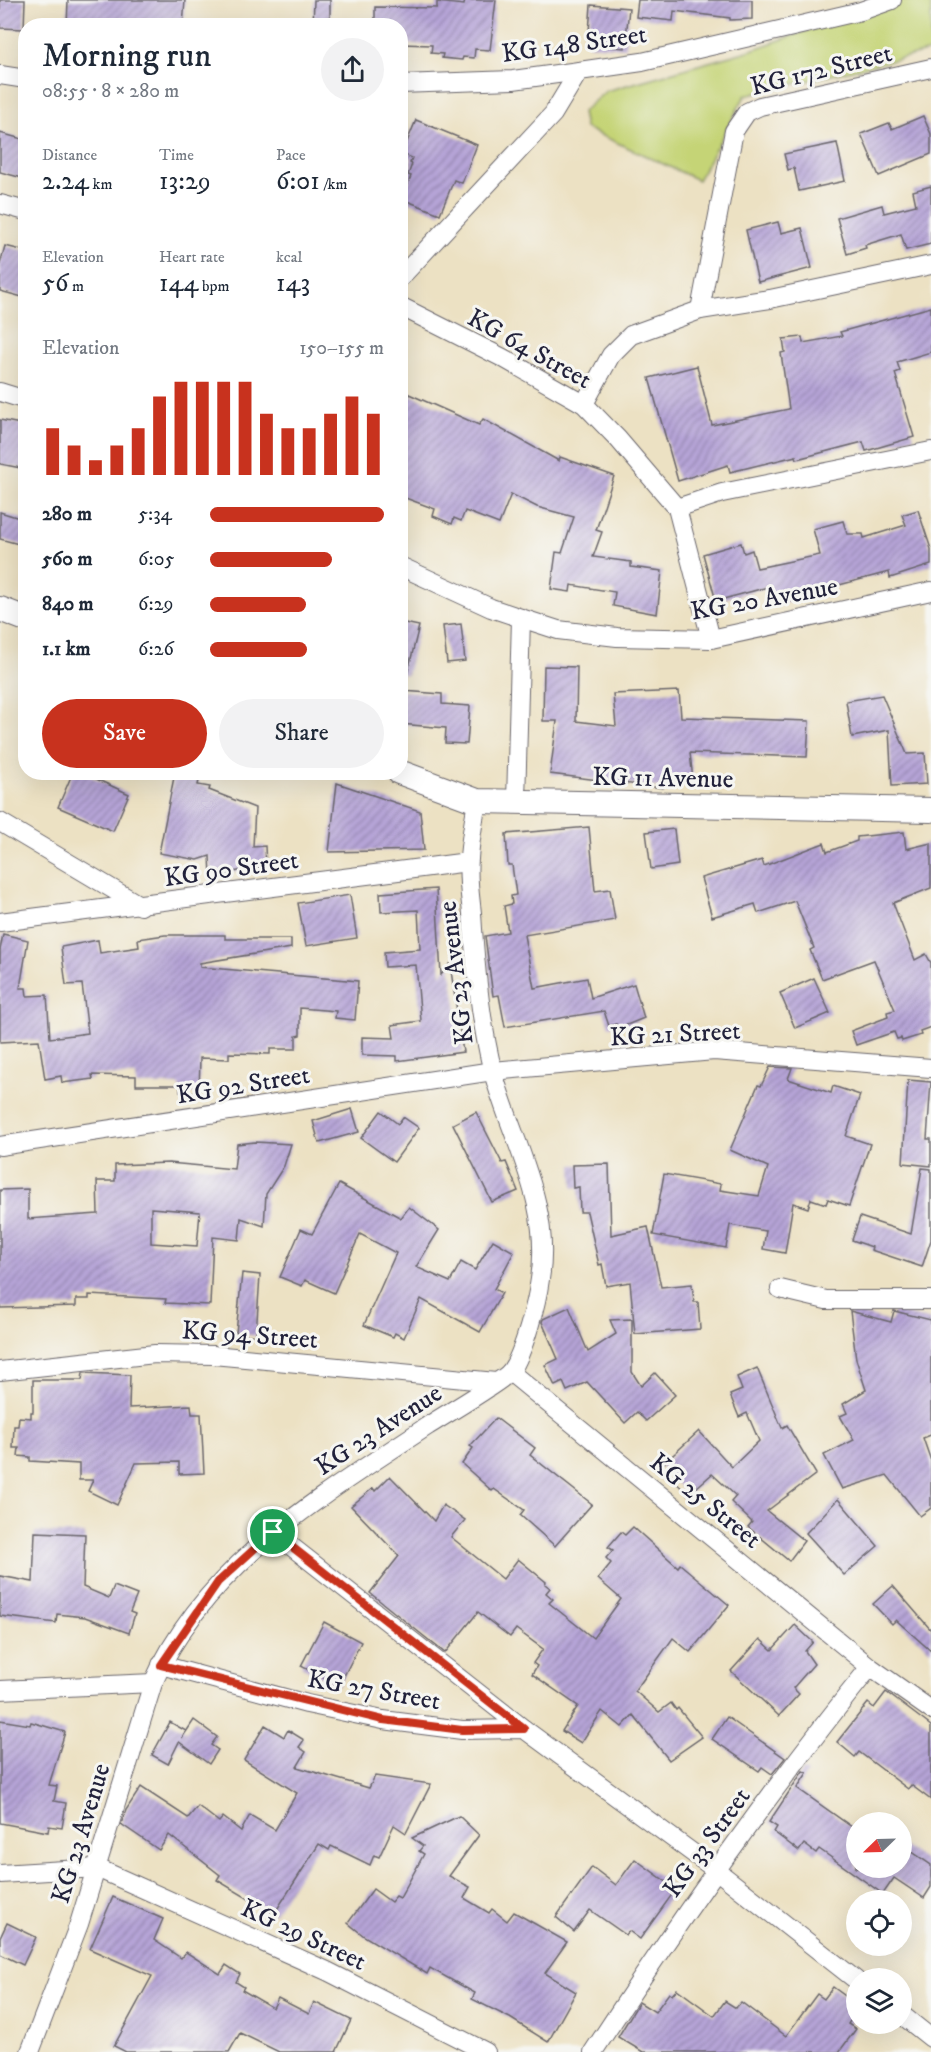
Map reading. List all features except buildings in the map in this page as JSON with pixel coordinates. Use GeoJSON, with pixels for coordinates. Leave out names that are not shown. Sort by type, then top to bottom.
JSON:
{"type":"FeatureCollection","features":[{"type":"Feature","properties":{"kind":"main road"},"geometry":{"type":"LineString","coordinates":[[0,609],[18,616]]}},
{"type":"Feature","properties":{"kind":"main road","name":"KG 11 Avenue"},"geometry":{"type":"LineString","coordinates":[[408,775],[477,801],[931,810]]}},
{"type":"Feature","properties":{"kind":"street","name":"KG 148 Street"},"geometry":{"type":"LineString","coordinates":[[408,84],[513,80],[642,62],[861,11],[892,0]]}},
{"type":"Feature","properties":{"kind":"street","name":"KG 172 Street"},"geometry":{"type":"LineString","coordinates":[[700,310],[734,131],[747,112],[760,106],[931,68]]}},
{"type":"Feature","properties":{"kind":"street"},"geometry":{"type":"LineString","coordinates":[[408,269],[547,121],[579,71]]}},
{"type":"Feature","properties":{"kind":"street"},"geometry":{"type":"LineString","coordinates":[[0,75],[18,78]]}},
{"type":"Feature","properties":{"kind":"street"},"geometry":{"type":"LineString","coordinates":[[0,204],[18,209]]}},
{"type":"Feature","properties":{"kind":"street"},"geometry":{"type":"LineString","coordinates":[[584,404],[611,355],[631,335],[700,310],[781,297],[931,264]]}},
{"type":"Feature","properties":{"kind":"street","name":"KG 64 Street"},"geometry":{"type":"LineString","coordinates":[[408,310],[503,358],[584,404],[618,439],[677,508],[711,639]]}},
{"type":"Feature","properties":{"kind":"street"},"geometry":{"type":"LineString","coordinates":[[0,392],[18,398]]}},
{"type":"Feature","properties":{"kind":"street"},"geometry":{"type":"LineString","coordinates":[[677,508],[722,494],[931,451]]}},
{"type":"Feature","properties":{"kind":"street","name":"KG 20 Avenue"},"geometry":{"type":"LineString","coordinates":[[408,570],[491,608],[558,630],[617,637],[711,639],[931,591]]}},
{"type":"Feature","properties":{"kind":"street"},"geometry":{"type":"LineString","coordinates":[[516,801],[521,618]]}},
{"type":"Feature","properties":{"kind":"street","name":"KG 23 Avenue"},"geometry":{"type":"LineString","coordinates":[[30,2052],[97,1868],[153,1683],[161,1665],[218,1582],[273,1532],[310,1504],[503,1377],[527,1331],[541,1276],[540,1228],[537,1201],[529,1171],[493,1071],[480,1002],[468,862],[477,801]]}},
{"type":"Feature","properties":{"kind":"street"},"geometry":{"type":"LineString","coordinates":[[0,822],[141,906]]}},
{"type":"Feature","properties":{"kind":"street","name":"KG 90 Street"},"geometry":{"type":"LineString","coordinates":[[0,922],[141,906],[468,862]]}},
{"type":"Feature","properties":{"kind":"street","name":"KG 21 Street"},"geometry":{"type":"LineString","coordinates":[[493,1071],[714,1051],[931,1068]]}},
{"type":"Feature","properties":{"kind":"street","name":"KG 92 Street"},"geometry":{"type":"LineString","coordinates":[[0,1146],[493,1071]]}},
{"type":"Feature","properties":{"kind":"street"},"geometry":{"type":"LineString","coordinates":[[780,1289],[826,1300],[931,1300]]}},
{"type":"Feature","properties":{"kind":"street","name":"KG 94 Street"},"geometry":{"type":"LineString","coordinates":[[0,1371],[155,1354],[202,1355],[503,1377]]}},
{"type":"Feature","properties":{"kind":"street","name":"KG 25 Street"},"geometry":{"type":"LineString","coordinates":[[503,1377],[870,1667],[931,1710]]}},
{"type":"Feature","properties":{"kind":"street"},"geometry":{"type":"LineString","coordinates":[[273,1532],[524,1729],[716,1870],[846,1972]]}},
{"type":"Feature","properties":{"kind":"street","name":"KG 27 Street"},"geometry":{"type":"LineString","coordinates":[[161,1665],[383,1720],[462,1730],[524,1729]]}},
{"type":"Feature","properties":{"kind":"street","name":"KG 33 Street"},"geometry":{"type":"LineString","coordinates":[[592,2052],[716,1870],[821,1727],[870,1667]]}},
{"type":"Feature","properties":{"kind":"street"},"geometry":{"type":"LineString","coordinates":[[0,1690],[153,1683]]}},
{"type":"Feature","properties":{"kind":"street"},"geometry":{"type":"LineString","coordinates":[[0,1874],[97,1868]]}},
{"type":"Feature","properties":{"kind":"street","name":"KG 29 Street"},"geometry":{"type":"LineString","coordinates":[[97,1868],[327,1971],[486,2052]]}},
{"type":"Feature","properties":{"kind":"street"},"geometry":{"type":"LineString","coordinates":[[912,2023],[931,2038]]}},
{"type":"Feature","properties":{"kind":"green space"},"geometry":{"type":"Polygon","coordinates":[[[897,0],[931,0],[931,51],[745,96],[698,180],[585,128],[582,112],[606,91],[748,51],[897,0]]]}},
{"type":"Feature","properties":{"kind":"route"},"geometry":{"type":"LineString","coordinates":[[273,1532],[524,1729],[462,1730],[383,1720],[307,1704],[161,1665],[218,1582],[273,1532]]}}]}
